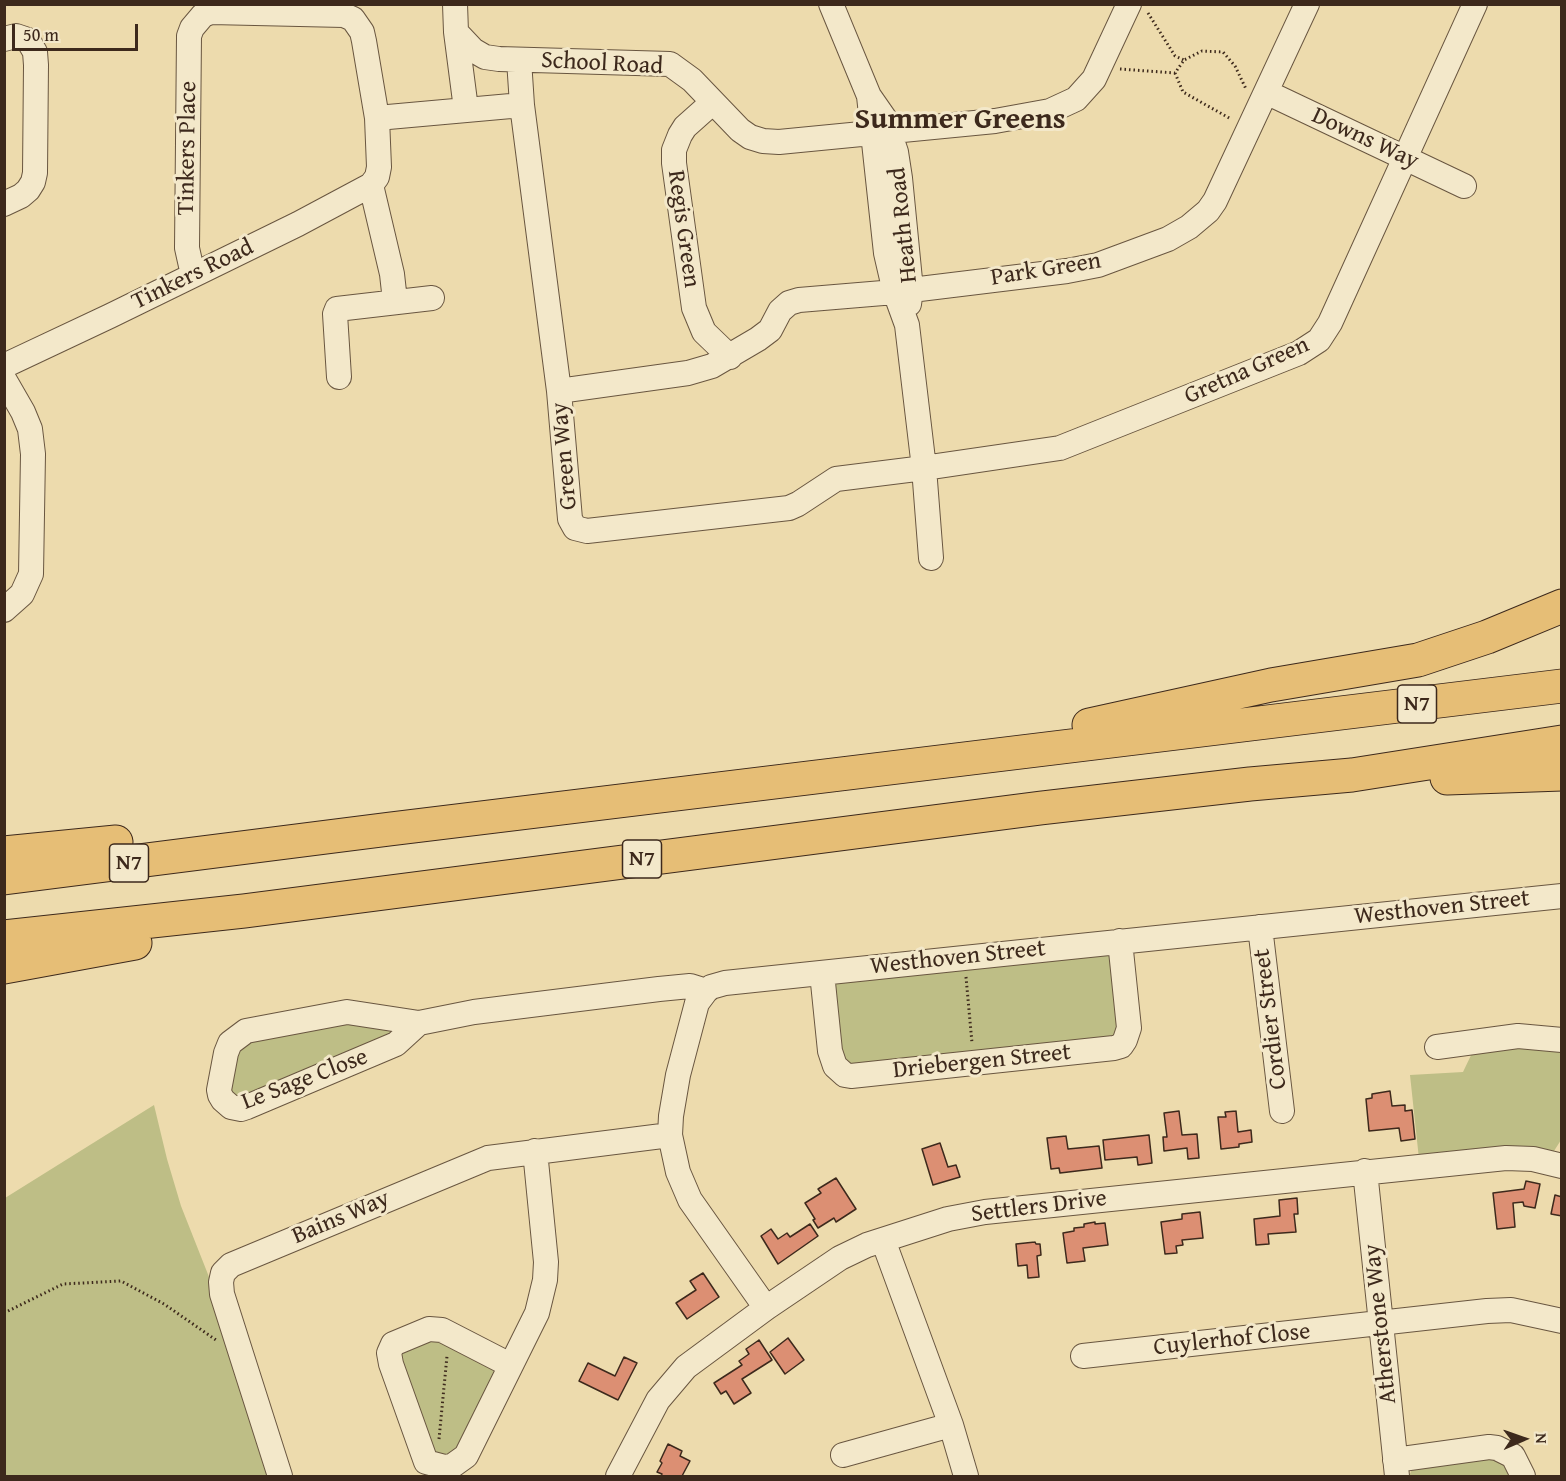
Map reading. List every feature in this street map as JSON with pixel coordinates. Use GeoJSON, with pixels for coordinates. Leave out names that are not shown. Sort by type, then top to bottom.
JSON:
{"type":"FeatureCollection","features":[{"type":"Feature","properties":{"kind":"highway"},"geometry":{"type":"LineString","coordinates":[[894,768],[1271,686],[1418,660],[1487,637],[1562,606]]}},
{"type":"Feature","properties":{"kind":"highway","name":"N7"},"geometry":{"type":"LineString","coordinates":[[4,878],[1562,686]]}},
{"type":"Feature","properties":{"kind":"highway","name":"N7"},"geometry":{"type":"LineString","coordinates":[[4,937],[244,911],[1041,808],[1250,784],[1352,775],[1562,742]]}},
{"type":"Feature","properties":{"kind":"highway"},"geometry":{"type":"LineString","coordinates":[[1352,775],[1416,778],[1562,774]]}},
{"type":"Feature","properties":{"kind":"highway"},"geometry":{"type":"LineString","coordinates":[[4,853],[362,818],[377,820],[390,829]]}},
{"type":"Feature","properties":{"kind":"highway"},"geometry":{"type":"LineString","coordinates":[[4,967],[215,928],[232,922],[244,911]]}},
{"type":"Feature","properties":{"kind":"street"},"geometry":{"type":"LineString","coordinates":[[455,4],[456,32],[466,109]]}},
{"type":"Feature","properties":{"kind":"street","name":"Heath Road"},"geometry":{"type":"LineString","coordinates":[[831,4],[882,131],[886,253],[903,291],[932,558]]}},
{"type":"Feature","properties":{"kind":"street","name":"School Road"},"geometry":{"type":"LineString","coordinates":[[456,32],[472,50],[485,57],[670,64],[693,80],[740,130],[750,137],[779,142],[996,121],[1050,111],[1076,99],[1094,79],[1129,4]]}},
{"type":"Feature","properties":{"kind":"street","name":"Park Green"},"geometry":{"type":"LineString","coordinates":[[559,391],[688,373],[712,366],[730,357],[770,330],[780,311],[789,303],[799,300],[903,291],[1067,271],[1098,265],[1168,239],[1190,227],[1208,211],[1215,201],[1306,4]]}},
{"type":"Feature","properties":{"kind":"street","name":"Gretna Green"},"geometry":{"type":"LineString","coordinates":[[924,468],[1060,448],[1299,353],[1319,340],[1330,323],[1475,4]]}},
{"type":"Feature","properties":{"kind":"street","name":"Tinkers Place"},"geometry":{"type":"LineString","coordinates":[[193,275],[187,248],[189,36],[192,28],[203,15],[211,12],[344,15],[353,19],[362,32],[364,40],[377,118],[379,167],[374,181],[395,301]]}},
{"type":"Feature","properties":{"kind":"street"},"geometry":{"type":"LineString","coordinates":[[4,39],[15,36],[28,40],[35,52],[36,65],[33,182],[21,196],[4,204]]}},
{"type":"Feature","properties":{"kind":"street","name":"Green Way"},"geometry":{"type":"LineString","coordinates":[[519,60],[522,105],[559,391],[570,519],[575,528],[579,530],[789,508],[836,479],[924,468]]}},
{"type":"Feature","properties":{"kind":"street","name":"Regis Green"},"geometry":{"type":"LineString","coordinates":[[713,102],[685,127],[674,150],[674,163],[694,308],[704,332],[730,357]]}},
{"type":"Feature","properties":{"kind":"street"},"geometry":{"type":"LineString","coordinates":[[377,118],[522,105]]}},
{"type":"Feature","properties":{"kind":"street","name":"Downs Way"},"geometry":{"type":"LineString","coordinates":[[1257,110],[1404,158],[1464,186]]}},
{"type":"Feature","properties":{"kind":"street","name":"Tinkers Road"},"geometry":{"type":"LineString","coordinates":[[4,366],[298,224],[374,181]]}},
{"type":"Feature","properties":{"kind":"street"},"geometry":{"type":"LineString","coordinates":[[339,377],[335,311],[339,308],[432,298]]}},
{"type":"Feature","properties":{"kind":"street"},"geometry":{"type":"LineString","coordinates":[[4,379],[30,429],[33,454],[32,574],[22,594],[4,610]]}},
{"type":"Feature","properties":{"kind":"street","name":"Westhoven Street"},"geometry":{"type":"LineString","coordinates":[[705,991],[718,984],[1562,896]]}},
{"type":"Feature","properties":{"kind":"street","name":"Cordier Street"},"geometry":{"type":"LineString","coordinates":[[1260,927],[1282,1111]]}},
{"type":"Feature","properties":{"kind":"street","name":"Driebergen Street"},"geometry":{"type":"LineString","coordinates":[[822,973],[830,1051],[835,1066],[841,1073],[851,1076],[1114,1048],[1120,1046],[1125,1040],[1129,1028],[1120,941]]}},
{"type":"Feature","properties":{"kind":"street","name":"Le Sage Close"},"geometry":{"type":"LineString","coordinates":[[419,1023],[396,1044],[247,1107],[231,1107],[222,1100],[220,1095],[226,1053],[230,1043],[246,1031],[347,1012],[419,1023],[474,1012],[659,988],[690,986],[705,991]]}},
{"type":"Feature","properties":{"kind":"street"},"geometry":{"type":"LineString","coordinates":[[705,991],[697,1003],[678,1075],[670,1135],[678,1172],[690,1200],[766,1308]]}},
{"type":"Feature","properties":{"kind":"street"},"geometry":{"type":"LineString","coordinates":[[1437,1047],[1518,1036],[1562,1040]]}},
{"type":"Feature","properties":{"kind":"street","name":"Bains Way"},"geometry":{"type":"LineString","coordinates":[[280,1476],[224,1300],[221,1282],[223,1273],[231,1265],[476,1162],[501,1155],[670,1135]]}},
{"type":"Feature","properties":{"kind":"street"},"geometry":{"type":"LineString","coordinates":[[510,1365],[449,1333],[429,1329],[396,1341],[389,1353],[391,1364],[426,1462],[437,1466],[453,1466],[466,1456],[537,1313],[546,1280],[546,1262],[535,1151]]}},
{"type":"Feature","properties":{"kind":"street","name":"Settlers Drive"},"geometry":{"type":"LineString","coordinates":[[618,1476],[653,1410],[672,1381],[694,1359],[848,1253],[883,1240],[948,1219],[985,1212],[1506,1158],[1533,1159],[1562,1166]]}},
{"type":"Feature","properties":{"kind":"street","name":"Atherstone Way"},"geometry":{"type":"LineString","coordinates":[[1365,1171],[1396,1468]]}},
{"type":"Feature","properties":{"kind":"street"},"geometry":{"type":"LineString","coordinates":[[883,1240],[951,1425],[966,1476]]}},
{"type":"Feature","properties":{"kind":"street","name":"Cuylerhof Close"},"geometry":{"type":"LineString","coordinates":[[1083,1356],[1487,1311],[1511,1310],[1562,1321]]}},
{"type":"Feature","properties":{"kind":"street"},"geometry":{"type":"LineString","coordinates":[[843,1455],[951,1425]]}},
{"type":"Feature","properties":{"kind":"street"},"geometry":{"type":"LineString","coordinates":[[1396,1468],[1489,1447],[1497,1448],[1513,1456],[1523,1476]]}},
{"type":"Feature","properties":{"kind":"path"},"geometry":{"type":"LineString","coordinates":[[1143,4],[1174,56],[1184,60]]}},
{"type":"Feature","properties":{"kind":"path"},"geometry":{"type":"LineString","coordinates":[[1175,73],[1184,60],[1202,51],[1223,52],[1235,66],[1257,110]]}},
{"type":"Feature","properties":{"kind":"path"},"geometry":{"type":"LineString","coordinates":[[1101,64],[1111,69],[1175,73]]}},
{"type":"Feature","properties":{"kind":"path"},"geometry":{"type":"LineString","coordinates":[[1175,73],[1183,92],[1257,110]]}},
{"type":"Feature","properties":{"kind":"path"},"geometry":{"type":"LineString","coordinates":[[964,958],[974,1063]]}},
{"type":"Feature","properties":{"kind":"path"},"geometry":{"type":"LineString","coordinates":[[4,1313],[63,1284],[121,1281],[164,1304],[217,1341],[241,1353]]}},
{"type":"Feature","properties":{"kind":"path"},"geometry":{"type":"LineString","coordinates":[[437,1466],[449,1333]]}},
{"type":"Feature","properties":{"kind":"green space"},"geometry":{"type":"Polygon","coordinates":[[[1099,950],[1111,955],[1122,1025],[1113,1039],[853,1068],[843,1063],[832,988],[836,983],[1099,950]]]}},
{"type":"Feature","properties":{"kind":"green space"},"geometry":{"type":"Polygon","coordinates":[[[337,1019],[389,1025],[393,1032],[392,1035],[249,1100],[229,1094],[238,1042],[337,1019]]]}},
{"type":"Feature","properties":{"kind":"green space"},"geometry":{"type":"Polygon","coordinates":[[[1561,1046],[1561,1140],[1554,1151],[1419,1159],[1410,1075],[1463,1072],[1474,1049],[1561,1046]]]}},
{"type":"Feature","properties":{"kind":"green space"},"geometry":{"type":"Polygon","coordinates":[[[154,1105],[181,1206],[211,1282],[273,1476],[5,1476],[5,1198],[154,1105]]]}},
{"type":"Feature","properties":{"kind":"green space"},"geometry":{"type":"Polygon","coordinates":[[[426,1336],[498,1365],[462,1451],[437,1461],[397,1355],[426,1336]]]}},
{"type":"Feature","properties":{"kind":"green space"},"geometry":{"type":"Polygon","coordinates":[[[1495,1453],[1517,1476],[1409,1476],[1413,1467],[1495,1453]]]}},
{"type":"Feature","properties":{"kind":"building"},"geometry":{"type":"Polygon","coordinates":[[[1390,1091],[1392,1106],[1405,1105],[1405,1111],[1412,1110],[1415,1139],[1401,1141],[1399,1128],[1369,1131],[1366,1099],[1372,1098],[1372,1094],[1390,1091]]]}},
{"type":"Feature","properties":{"kind":"building"},"geometry":{"type":"Polygon","coordinates":[[[1179,1111],[1182,1135],[1197,1134],[1199,1158],[1188,1159],[1187,1148],[1164,1151],[1163,1137],[1167,1137],[1164,1113],[1179,1111]]]}},
{"type":"Feature","properties":{"kind":"building"},"geometry":{"type":"Polygon","coordinates":[[[1236,1111],[1238,1132],[1251,1130],[1252,1142],[1239,1144],[1239,1147],[1221,1149],[1218,1117],[1226,1117],[1225,1112],[1236,1111]]]}},
{"type":"Feature","properties":{"kind":"building"},"geometry":{"type":"Polygon","coordinates":[[[1149,1135],[1152,1163],[1138,1165],[1137,1157],[1105,1160],[1103,1140],[1149,1135]]]}},
{"type":"Feature","properties":{"kind":"building"},"geometry":{"type":"Polygon","coordinates":[[[1066,1136],[1068,1149],[1099,1146],[1102,1168],[1060,1173],[1059,1168],[1051,1169],[1047,1138],[1066,1136]]]}},
{"type":"Feature","properties":{"kind":"building"},"geometry":{"type":"Polygon","coordinates":[[[940,1143],[948,1167],[956,1165],[960,1177],[933,1185],[922,1149],[940,1143]]]}},
{"type":"Feature","properties":{"kind":"building"},"geometry":{"type":"Polygon","coordinates":[[[836,1178],[856,1209],[836,1222],[834,1218],[818,1228],[805,1203],[821,1193],[818,1189],[836,1178]]]}},
{"type":"Feature","properties":{"kind":"building"},"geometry":{"type":"Polygon","coordinates":[[[1526,1181],[1540,1184],[1535,1208],[1524,1206],[1523,1202],[1513,1203],[1515,1227],[1497,1229],[1493,1193],[1524,1189],[1526,1181]]]}},
{"type":"Feature","properties":{"kind":"building"},"geometry":{"type":"Polygon","coordinates":[[[1555,1195],[1562,1197],[1562,1216],[1551,1214],[1555,1195]]]}},
{"type":"Feature","properties":{"kind":"building"},"geometry":{"type":"Polygon","coordinates":[[[1297,1198],[1298,1214],[1294,1214],[1296,1232],[1268,1234],[1269,1244],[1256,1245],[1254,1219],[1280,1216],[1279,1200],[1297,1198]]]}},
{"type":"Feature","properties":{"kind":"building"},"geometry":{"type":"Polygon","coordinates":[[[1200,1212],[1203,1238],[1182,1240],[1183,1245],[1176,1246],[1177,1253],[1165,1254],[1161,1222],[1182,1219],[1182,1214],[1200,1212]]]}},
{"type":"Feature","properties":{"kind":"building"},"geometry":{"type":"Polygon","coordinates":[[[1095,1222],[1095,1224],[1105,1223],[1108,1245],[1083,1248],[1085,1261],[1067,1263],[1063,1233],[1095,1222]]]}},
{"type":"Feature","properties":{"kind":"building"},"geometry":{"type":"Polygon","coordinates":[[[810,1224],[818,1236],[778,1264],[761,1236],[771,1229],[778,1239],[787,1233],[790,1237],[810,1224]]]}},
{"type":"Feature","properties":{"kind":"building"},"geometry":{"type":"Polygon","coordinates":[[[1035,1242],[1040,1244],[1041,1255],[1037,1256],[1039,1277],[1028,1278],[1027,1265],[1018,1266],[1016,1244],[1035,1242]]]}},
{"type":"Feature","properties":{"kind":"building"},"geometry":{"type":"Polygon","coordinates":[[[703,1273],[719,1297],[687,1319],[676,1303],[696,1290],[690,1281],[703,1273]]]}},
{"type":"Feature","properties":{"kind":"building"},"geometry":{"type":"Polygon","coordinates":[[[788,1338],[804,1360],[785,1374],[770,1352],[788,1338]]]}},
{"type":"Feature","properties":{"kind":"building"},"geometry":{"type":"Polygon","coordinates":[[[759,1340],[772,1360],[742,1379],[751,1393],[734,1404],[726,1391],[721,1394],[714,1383],[742,1365],[739,1361],[749,1354],[746,1349],[759,1340]]]}},
{"type":"Feature","properties":{"kind":"building"},"geometry":{"type":"Polygon","coordinates":[[[624,1357],[637,1363],[618,1400],[579,1381],[588,1363],[615,1376],[624,1357]]]}},
{"type":"Feature","properties":{"kind":"building"},"geometry":{"type":"Polygon","coordinates":[[[668,1444],[682,1451],[680,1456],[690,1461],[682,1476],[661,1476],[662,1474],[657,1472],[668,1444]]]}},
{"type":"Feature","properties":{"kind":"district","name":"Summer Greens"},"geometry":{"type":"Point","coordinates":[960,120]}}]}
